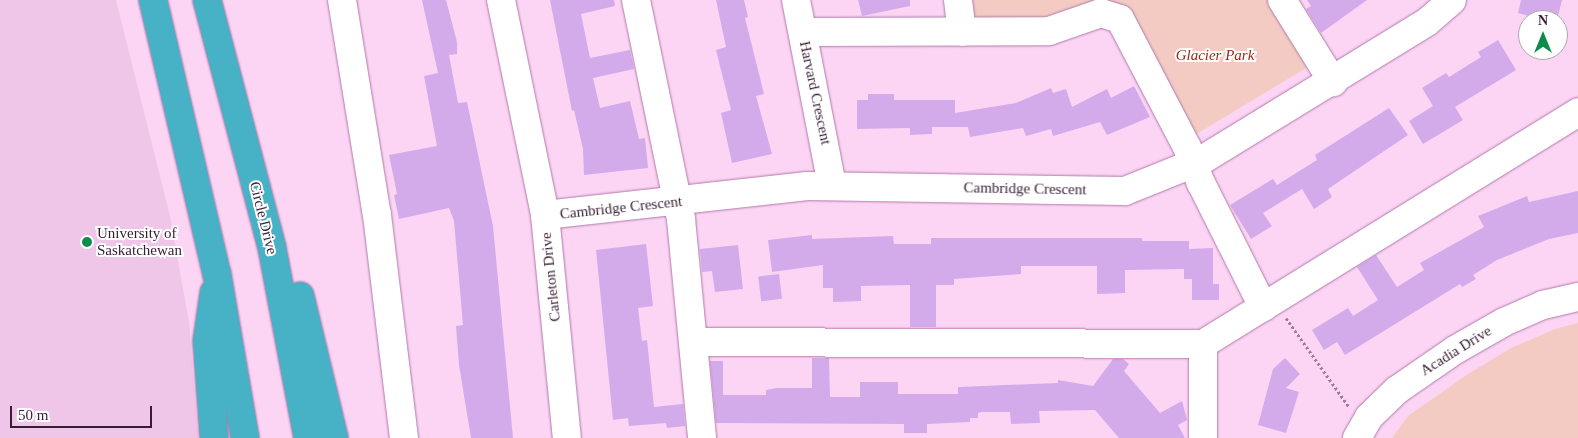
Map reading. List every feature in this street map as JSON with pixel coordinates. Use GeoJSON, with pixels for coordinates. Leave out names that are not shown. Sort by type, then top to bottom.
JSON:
{"type":"FeatureCollection","features":[{"type":"Feature","properties":{"kind":"highway"},"geometry":{"type":"LineString","coordinates":[[153,0],[217,274],[246,438]]}},
{"type":"Feature","properties":{"kind":"highway","name":"Circle Drive"},"geometry":{"type":"LineString","coordinates":[[207,0],[272,248],[308,438]]}},
{"type":"Feature","properties":{"kind":"highway"},"geometry":{"type":"LineString","coordinates":[[272,248],[293,273],[334,438]]}},
{"type":"Feature","properties":{"kind":"highway"},"geometry":{"type":"LineString","coordinates":[[214,438],[207,341],[217,274]]}},
{"type":"Feature","properties":{"kind":"street"},"geometry":{"type":"LineString","coordinates":[[342,0],[377,215],[404,438]]}},
{"type":"Feature","properties":{"kind":"street","name":"Carleton Drive"},"geometry":{"type":"LineString","coordinates":[[501,0],[545,215],[567,438]]}},
{"type":"Feature","properties":{"kind":"street"},"geometry":{"type":"LineString","coordinates":[[636,0],[678,202],[702,438]]}},
{"type":"Feature","properties":{"kind":"street","name":"Harvard Crescent"},"geometry":{"type":"LineString","coordinates":[[796,0],[832,186]]}},
{"type":"Feature","properties":{"kind":"street"},"geometry":{"type":"LineString","coordinates":[[958,0],[962,32]]}},
{"type":"Feature","properties":{"kind":"street"},"geometry":{"type":"LineString","coordinates":[[1282,0],[1333,82]]}},
{"type":"Feature","properties":{"kind":"street","name":"Cambridge Crescent"},"geometry":{"type":"LineString","coordinates":[[545,215],[832,186],[1125,191],[1193,164],[1333,82],[1427,22],[1452,0]]}},
{"type":"Feature","properties":{"kind":"street"},"geometry":{"type":"LineString","coordinates":[[803,32],[1049,31],[1101,13],[1120,19],[1263,307]]}},
{"type":"Feature","properties":{"kind":"street"},"geometry":{"type":"LineString","coordinates":[[693,342],[1204,344],[1578,112]]}},
{"type":"Feature","properties":{"kind":"street","name":"Acadia Drive"},"geometry":{"type":"LineString","coordinates":[[1357,438],[1369,417],[1397,390],[1456,350],[1504,322],[1543,306],[1578,297]]}},
{"type":"Feature","properties":{"kind":"street"},"geometry":{"type":"LineString","coordinates":[[1203,438],[1204,344]]}},
{"type":"Feature","properties":{"kind":"shaded area","name":"University of Saskatchewan"},"geometry":{"type":"Polygon","coordinates":[[[0,0],[116,0],[170,216],[189,322],[198,438],[0,438],[0,0]]]}},
{"type":"Feature","properties":{"kind":"green space","name":"Glacier Park"},"geometry":{"type":"Polygon","coordinates":[[[964,0],[1270,0],[1311,65],[1193,136],[1124,7],[1068,19],[967,19],[964,0]]]}},
{"type":"Feature","properties":{"kind":"green space"},"geometry":{"type":"Polygon","coordinates":[[[1578,323],[1578,438],[1392,438],[1408,416],[1468,374],[1511,348],[1555,329],[1578,323]]]}},
{"type":"Feature","properties":{"kind":"building"},"geometry":{"type":"Polygon","coordinates":[[[422,0],[446,0],[457,42],[457,54],[449,55],[458,103],[467,102],[493,226],[513,438],[471,438],[459,365],[456,326],[463,325],[454,221],[449,208],[399,219],[394,195],[397,194],[389,155],[437,146],[424,76],[438,73],[422,0]]]}},
{"type":"Feature","properties":{"kind":"building"},"geometry":{"type":"Polygon","coordinates":[[[550,0],[614,0],[615,6],[581,14],[590,58],[630,50],[634,69],[593,78],[600,108],[630,101],[639,139],[645,138],[648,168],[584,175],[583,149],[574,110],[572,111],[550,0]]]}},
{"type":"Feature","properties":{"kind":"building"},"geometry":{"type":"Polygon","coordinates":[[[716,0],[744,0],[748,17],[745,18],[764,94],[756,96],[772,154],[732,163],[721,113],[731,110],[716,50],[726,47],[716,0]]]}},
{"type":"Feature","properties":{"kind":"building"},"geometry":{"type":"Polygon","coordinates":[[[858,0],[910,0],[910,6],[862,16],[858,0]]]}},
{"type":"Feature","properties":{"kind":"building"},"geometry":{"type":"Polygon","coordinates":[[[1307,0],[1367,0],[1321,33],[1306,9],[1311,6],[1307,0]]]}},
{"type":"Feature","properties":{"kind":"building"},"geometry":{"type":"Polygon","coordinates":[[[1521,0],[1562,0],[1560,10],[1519,10],[1521,0]]]}},
{"type":"Feature","properties":{"kind":"building"},"geometry":{"type":"Polygon","coordinates":[[[1498,40],[1516,70],[1455,107],[1463,120],[1423,144],[1409,121],[1433,106],[1422,88],[1446,73],[1449,77],[1481,57],[1478,52],[1498,40]]]}},
{"type":"Feature","properties":{"kind":"building"},"geometry":{"type":"Polygon","coordinates":[[[1134,86],[1150,117],[1107,135],[1100,122],[1053,136],[1051,129],[1026,136],[1023,128],[970,137],[968,127],[932,127],[932,134],[910,135],[910,128],[857,129],[857,100],[868,100],[868,94],[894,94],[894,100],[955,100],[955,113],[1016,103],[1051,88],[1053,93],[1066,89],[1072,107],[1107,89],[1111,98],[1134,86]]]}},
{"type":"Feature","properties":{"kind":"building"},"geometry":{"type":"Polygon","coordinates":[[[1389,108],[1408,135],[1328,189],[1332,197],[1314,209],[1302,189],[1263,213],[1272,226],[1251,239],[1230,205],[1273,179],[1277,185],[1317,160],[1315,155],[1389,108]]]}},
{"type":"Feature","properties":{"kind":"building"},"geometry":{"type":"Polygon","coordinates":[[[1578,191],[1578,233],[1549,239],[1497,260],[1473,275],[1476,279],[1462,287],[1460,284],[1345,355],[1337,342],[1324,350],[1312,330],[1348,308],[1353,316],[1378,300],[1357,267],[1376,255],[1397,287],[1424,270],[1420,263],[1484,227],[1478,216],[1527,196],[1529,202],[1578,191]]]}},
{"type":"Feature","properties":{"kind":"building"},"geometry":{"type":"Polygon","coordinates":[[[812,235],[812,239],[893,236],[894,244],[931,244],[931,238],[1142,238],[1142,241],[1189,241],[1189,249],[1213,248],[1213,284],[1219,284],[1219,300],[1192,300],[1192,279],[1184,279],[1184,269],[1125,270],[1125,293],[1097,294],[1097,266],[1021,266],[1021,274],[954,279],[954,285],[936,285],[936,327],[910,327],[910,285],[861,286],[861,301],[833,302],[833,288],[823,288],[823,265],[772,272],[768,240],[812,235]]]}},
{"type":"Feature","properties":{"kind":"building"},"geometry":{"type":"Polygon","coordinates":[[[646,244],[653,306],[638,308],[642,341],[647,340],[654,407],[683,404],[685,426],[667,428],[666,423],[629,426],[628,418],[613,420],[596,250],[646,244]]]}},
{"type":"Feature","properties":{"kind":"building"},"geometry":{"type":"Polygon","coordinates":[[[738,245],[743,289],[715,292],[712,271],[702,272],[700,249],[738,245]]]}},
{"type":"Feature","properties":{"kind":"building"},"geometry":{"type":"Polygon","coordinates":[[[779,274],[782,299],[761,301],[758,277],[779,274]]]}},
{"type":"Feature","properties":{"kind":"building"},"geometry":{"type":"Polygon","coordinates":[[[812,358],[829,358],[830,397],[860,397],[860,382],[898,382],[898,394],[958,394],[958,387],[1058,383],[1058,380],[1093,386],[1113,359],[1123,359],[1129,364],[1124,371],[1160,413],[1182,401],[1187,420],[1178,425],[1185,438],[1119,438],[1095,410],[1039,411],[1040,423],[1011,424],[1010,412],[982,412],[978,413],[978,418],[970,418],[970,422],[927,424],[927,433],[904,433],[904,424],[716,423],[710,361],[723,361],[723,395],[766,395],[766,390],[777,388],[812,388],[812,358]]]}},
{"type":"Feature","properties":{"kind":"building"},"geometry":{"type":"Polygon","coordinates":[[[1285,358],[1300,374],[1286,388],[1299,392],[1286,433],[1258,425],[1273,369],[1285,358]]]}},
{"type":"Feature","properties":{"kind":"place","name":"University of Saskatchewan"},"geometry":{"type":"Point","coordinates":[87,242]}}]}
